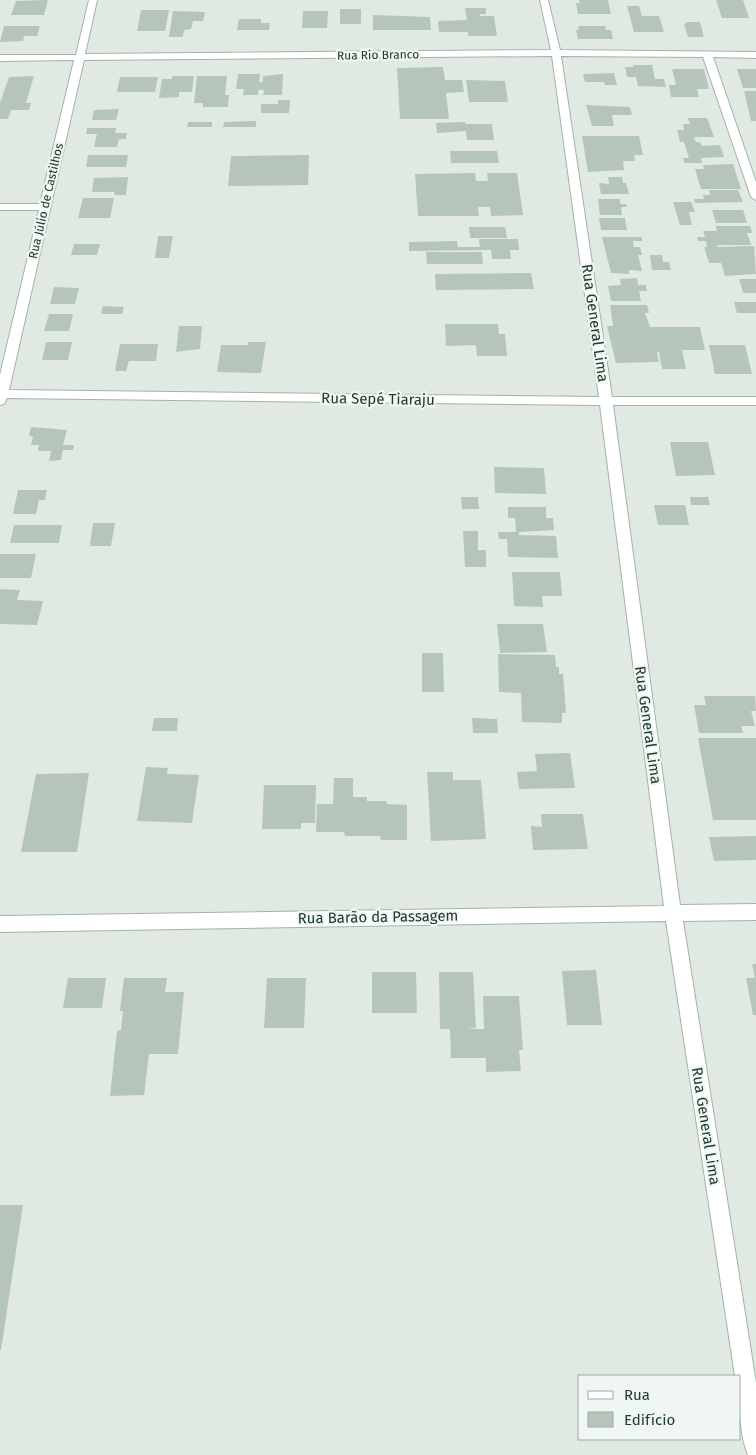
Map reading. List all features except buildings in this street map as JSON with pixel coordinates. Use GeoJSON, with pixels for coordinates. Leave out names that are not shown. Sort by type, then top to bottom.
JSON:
{"type":"FeatureCollection","features":[{"type":"Feature","properties":{"kind":"street","name":"Rua Júlio de Castilhos"},"geometry":{"type":"LineString","coordinates":[[1,396],[92,0]]}},
{"type":"Feature","properties":{"kind":"street","name":"Rua General Lima"},"geometry":{"type":"LineString","coordinates":[[544,0],[556,53],[606,401],[673,912],[756,1449]]}},
{"type":"Feature","properties":{"kind":"street","name":"Rua Rio Branco"},"geometry":{"type":"LineString","coordinates":[[0,58],[556,53],[756,55]]}},
{"type":"Feature","properties":{"kind":"street"},"geometry":{"type":"LineString","coordinates":[[707,55],[756,197]]}},
{"type":"Feature","properties":{"kind":"street"},"geometry":{"type":"LineString","coordinates":[[0,207],[45,207]]}},
{"type":"Feature","properties":{"kind":"street","name":"Rua Sepé Tiaraju"},"geometry":{"type":"LineString","coordinates":[[1,396],[756,401]]}},
{"type":"Feature","properties":{"kind":"street","name":"Rua Barão da Passagem"},"geometry":{"type":"LineString","coordinates":[[0,924],[756,912]]}}]}
